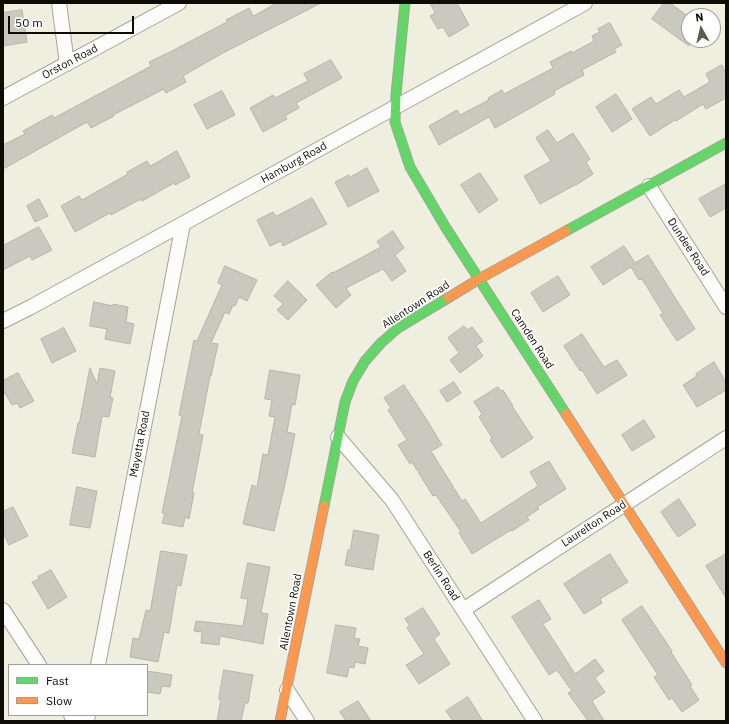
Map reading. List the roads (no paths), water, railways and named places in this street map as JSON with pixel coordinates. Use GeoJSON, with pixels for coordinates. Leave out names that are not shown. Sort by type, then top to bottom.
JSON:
{"type":"FeatureCollection","features":[{"type":"Feature","properties":{"kind":"street"},"geometry":{"type":"LineString","coordinates":[[59,3],[67,64]]}},
{"type":"Feature","properties":{"kind":"street","name":"Orston Road"},"geometry":{"type":"LineString","coordinates":[[3,98],[179,3]]}},
{"type":"Feature","properties":{"kind":"street","name":"Camden Road"},"geometry":{"type":"LineString","coordinates":[[404,3],[395,122],[410,167],[446,228],[726,663]]}},
{"type":"Feature","properties":{"kind":"street","name":"Hamburg Road"},"geometry":{"type":"LineString","coordinates":[[3,321],[585,3]]}},
{"type":"Feature","properties":{"kind":"street","name":"Allentown Road"},"geometry":{"type":"LineString","coordinates":[[280,721],[345,402],[353,381],[365,361],[381,343],[398,328],[479,279],[726,142]]}},
{"type":"Feature","properties":{"kind":"street","name":"Dundee Road"},"geometry":{"type":"LineString","coordinates":[[649,186],[726,307]]}},
{"type":"Feature","properties":{"kind":"street","name":"Mayetta Road"},"geometry":{"type":"LineString","coordinates":[[98,664],[182,224]]}},
{"type":"Feature","properties":{"kind":"street","name":"Berlin Road"},"geometry":{"type":"LineString","coordinates":[[338,438],[392,500],[535,721]]}},
{"type":"Feature","properties":{"kind":"street","name":"Laurelton Road"},"geometry":{"type":"LineString","coordinates":[[463,610],[726,438]]}},
{"type":"Feature","properties":{"kind":"street"},"geometry":{"type":"LineString","coordinates":[[3,610],[38,664]]}},
{"type":"Feature","properties":{"kind":"street"},"geometry":{"type":"LineString","coordinates":[[287,690],[307,721]]}}]}
